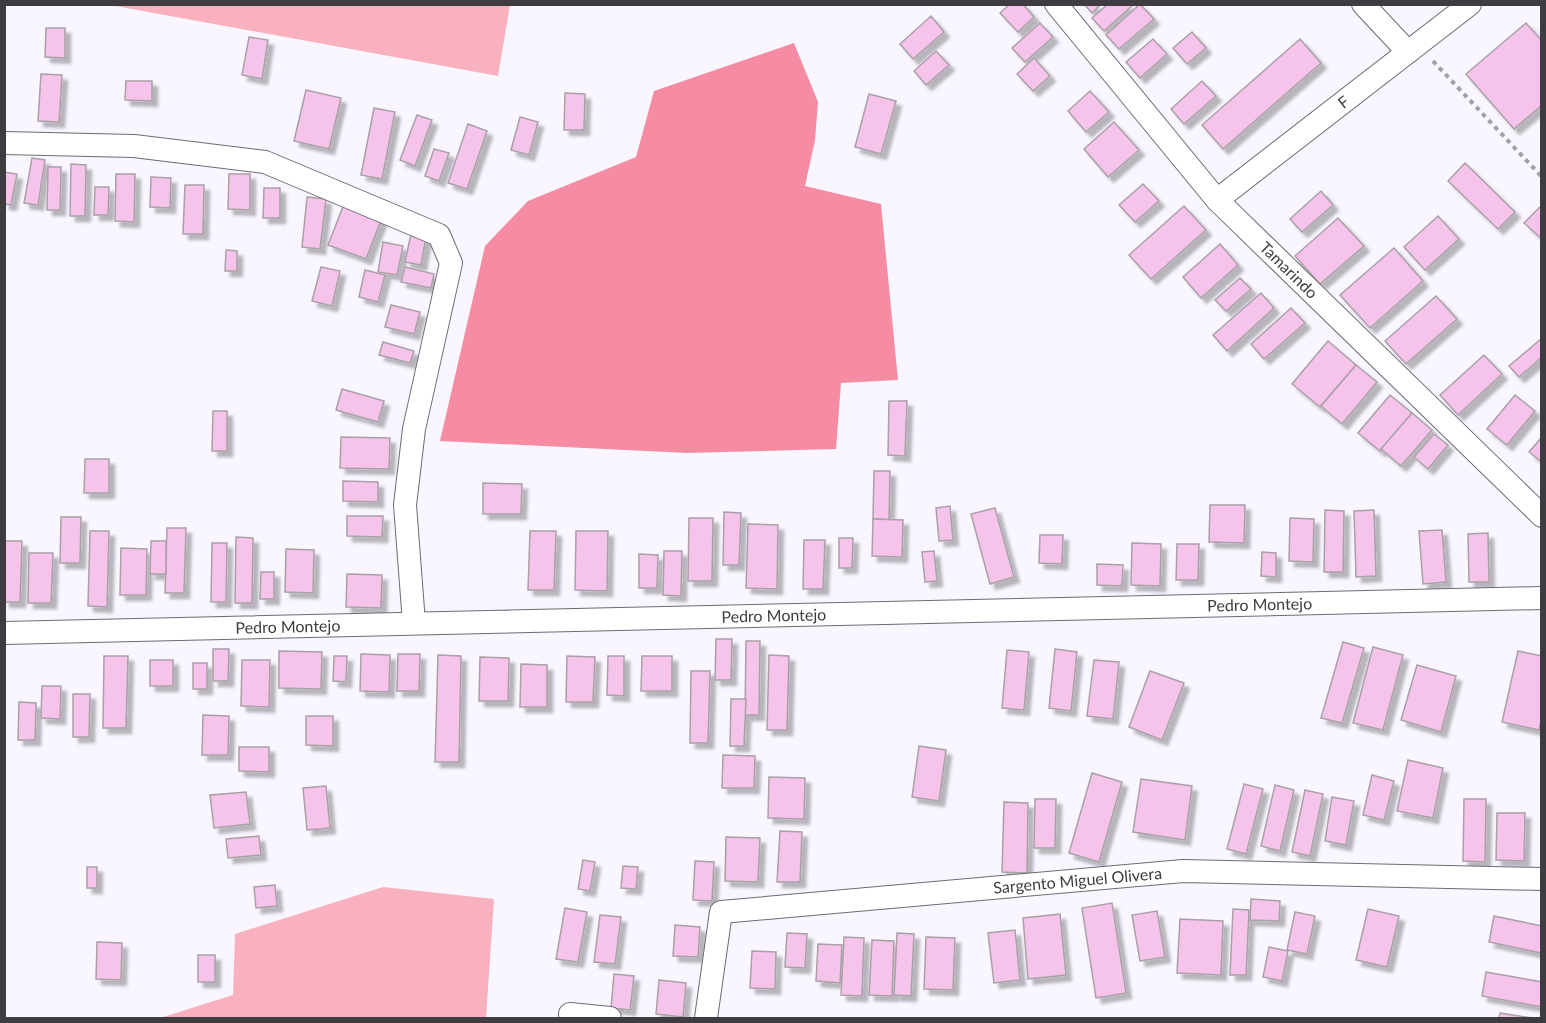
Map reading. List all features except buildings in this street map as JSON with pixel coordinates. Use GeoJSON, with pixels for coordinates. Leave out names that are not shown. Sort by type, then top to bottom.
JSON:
{"type":"FeatureCollection","features":[{"type":"Feature","properties":{"kind":"street","name":"Tamarindo"},"geometry":{"type":"LineString","coordinates":[[1056,4],[1217,200],[1542,516]]}},
{"type":"Feature","properties":{"kind":"street"},"geometry":{"type":"LineString","coordinates":[[1363,4],[1413,48]]}},
{"type":"Feature","properties":{"kind":"street","name":"F"},"geometry":{"type":"LineString","coordinates":[[1217,200],[1470,4]]}},
{"type":"Feature","properties":{"kind":"street"},"geometry":{"type":"LineString","coordinates":[[4,143],[134,146],[265,162],[440,235],[451,263],[414,429],[405,505],[414,623]]}},
{"type":"Feature","properties":{"kind":"street","name":"Pedro Montejo"},"geometry":{"type":"LineString","coordinates":[[4,633],[1542,598]]}},
{"type":"Feature","properties":{"kind":"street","name":"Sargento Miguel Olivera"},"geometry":{"type":"LineString","coordinates":[[706,1018],[721,912],[1183,871],[1542,879]]}},
{"type":"Feature","properties":{"kind":"street"},"geometry":{"type":"LineString","coordinates":[[570,1014],[610,1018]]}},
{"type":"Feature","properties":{"kind":"path"},"geometry":{"type":"LineString","coordinates":[[1413,48],[1542,177]]}},
{"type":"Feature","properties":{"kind":"shaded area"},"geometry":{"type":"Polygon","coordinates":[[[110,5],[510,5],[498,76],[110,5]]]}},
{"type":"Feature","properties":{"kind":"shaded area"},"geometry":{"type":"Polygon","coordinates":[[[794,43],[818,102],[815,140],[805,186],[881,204],[898,380],[841,383],[836,449],[687,453],[440,441],[485,246],[528,201],[636,157],[654,91],[794,43]]]}},
{"type":"Feature","properties":{"kind":"shaded area"},"geometry":{"type":"Polygon","coordinates":[[[383,887],[494,899],[486,1018],[160,1018],[233,995],[235,934],[383,887]]]}}]}
